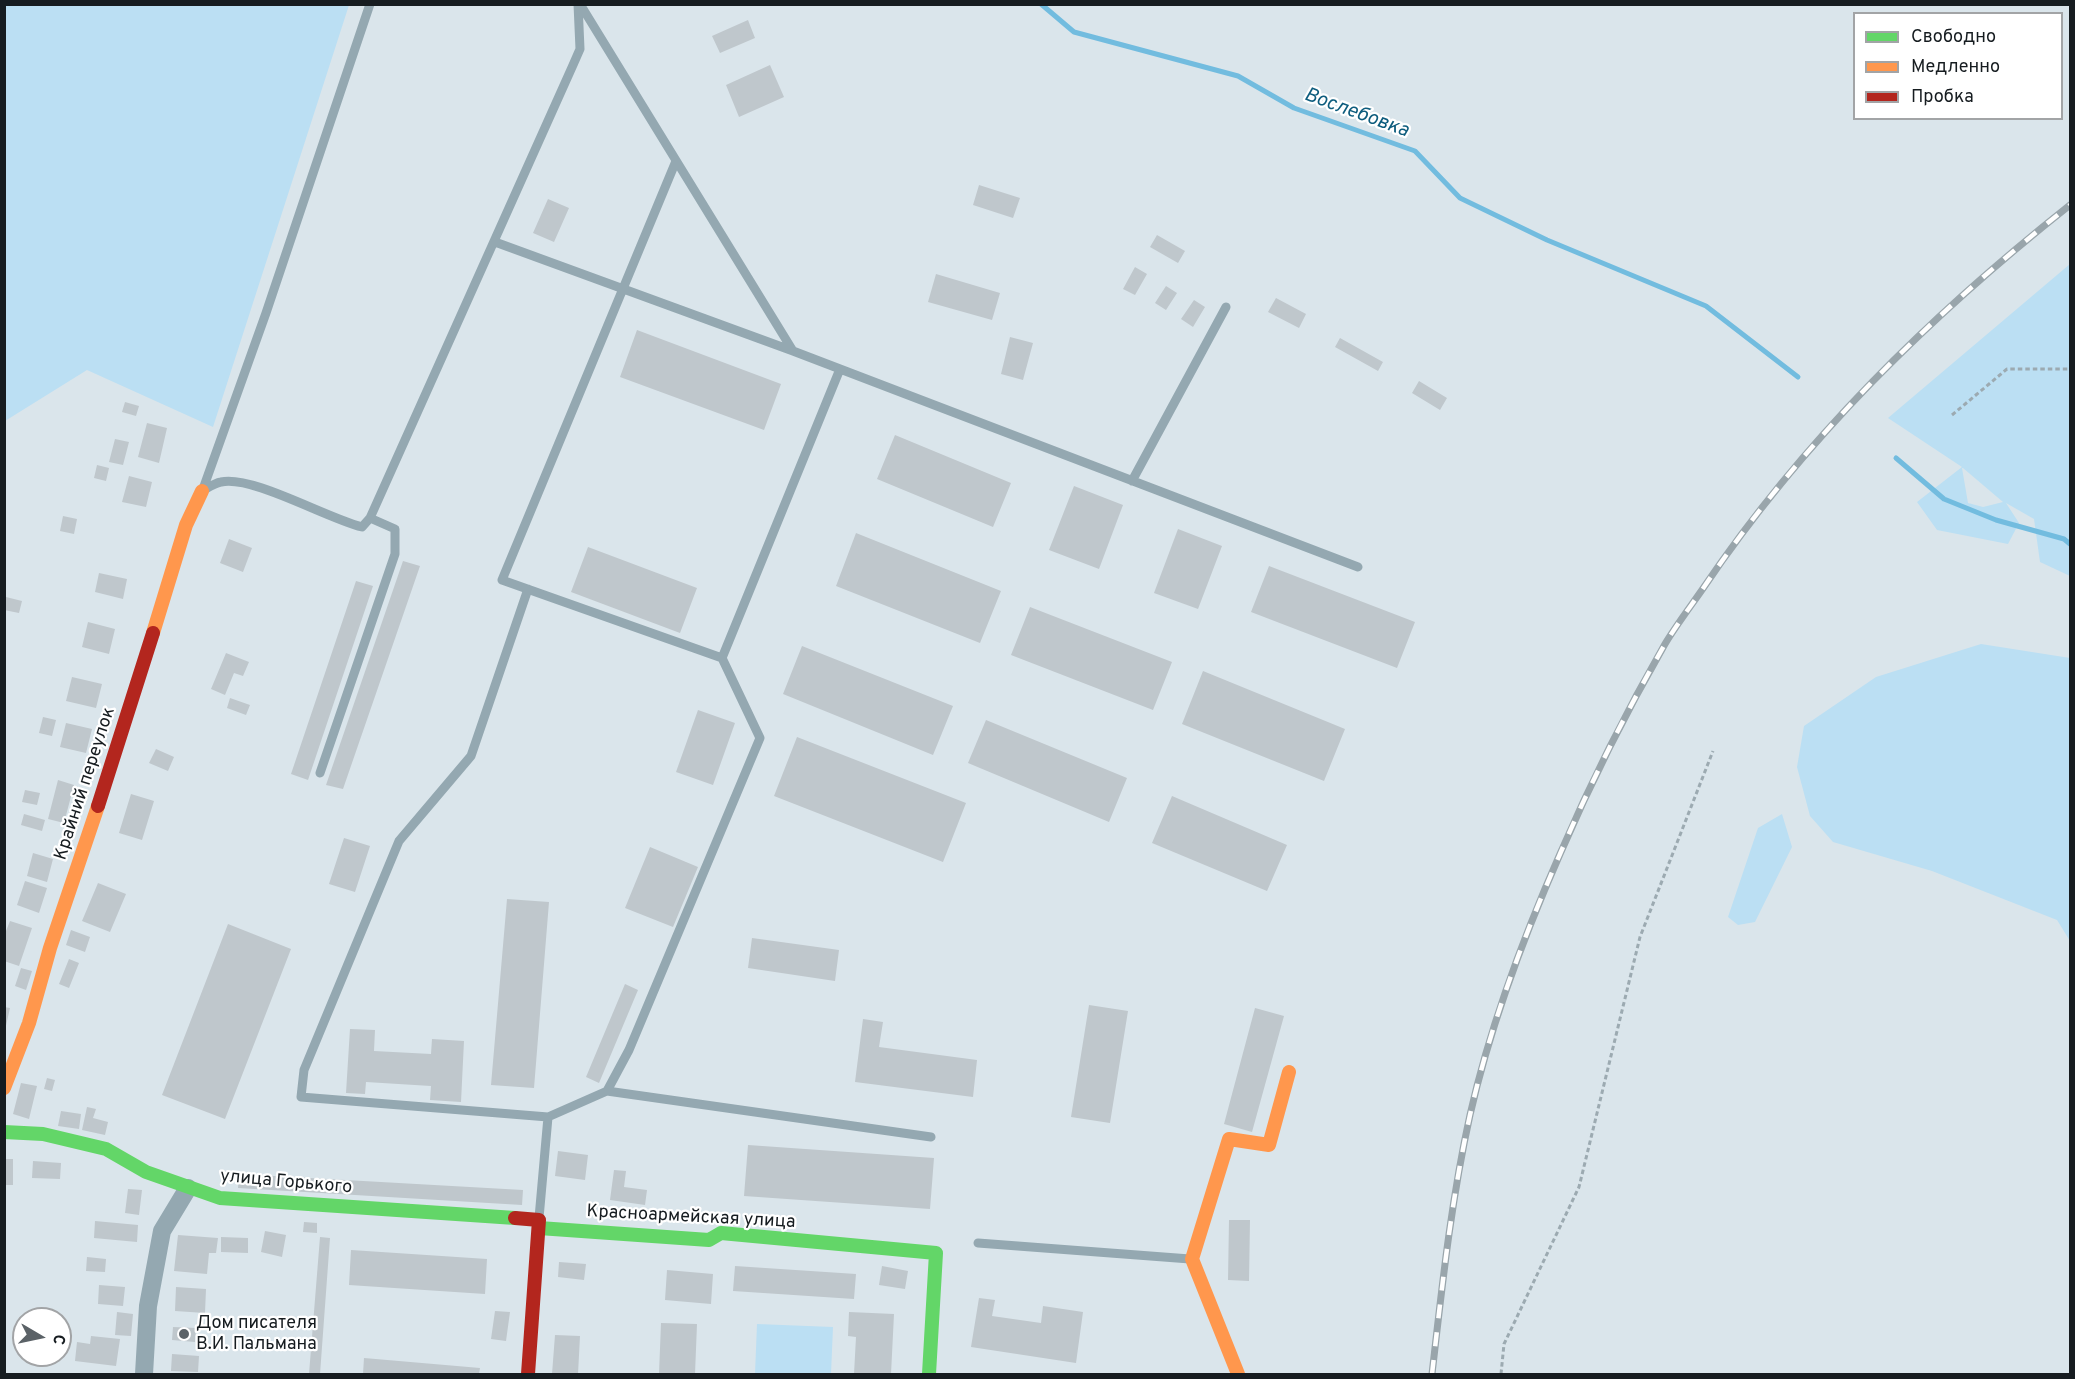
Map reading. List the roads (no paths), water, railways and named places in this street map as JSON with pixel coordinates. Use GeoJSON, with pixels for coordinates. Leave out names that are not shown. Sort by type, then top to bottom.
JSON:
{"type":"FeatureCollection","features":[{"type":"Feature","properties":{"kind":"street","name":"Крайний переулок"},"geometry":{"type":"LineString","coordinates":[[4,1088],[29,1023],[50,948],[111,768],[186,525],[202,491]]}},
{"type":"Feature","properties":{"kind":"street"},"geometry":{"type":"LineString","coordinates":[[1238,1374],[1192,1259],[1229,1139],[1269,1145],[1289,1071]]}},
{"type":"Feature","properties":{"kind":"street","name":"улица Горького"},"geometry":{"type":"LineString","coordinates":[[4,1132],[43,1134],[106,1149],[146,1172],[220,1198],[539,1224]]}},
{"type":"Feature","properties":{"kind":"street"},"geometry":{"type":"LineString","coordinates":[[144,1374],[148,1306],[162,1231],[188,1188]]}},
{"type":"Feature","properties":{"kind":"street"},"geometry":{"type":"LineString","coordinates":[[528,1374],[539,1224]]}},
{"type":"Feature","properties":{"kind":"street","name":"Красноармейская улица"},"geometry":{"type":"LineString","coordinates":[[539,1224],[709,1239],[721,1233],[936,1253],[929,1374]]}},
{"type":"Feature","properties":{"kind":"lane"},"geometry":{"type":"LineString","coordinates":[[202,491],[266,313],[370,4]]}},
{"type":"Feature","properties":{"kind":"lane"},"geometry":{"type":"LineString","coordinates":[[202,491],[221,482],[249,483],[341,522],[362,527],[370,518],[580,49],[579,4]]}},
{"type":"Feature","properties":{"kind":"lane"},"geometry":{"type":"LineString","coordinates":[[579,4],[793,351]]}},
{"type":"Feature","properties":{"kind":"lane"},"geometry":{"type":"LineString","coordinates":[[607,1091],[628,1050],[760,738],[722,658],[502,580],[676,162]]}},
{"type":"Feature","properties":{"kind":"lane"},"geometry":{"type":"LineString","coordinates":[[495,242],[793,351],[1358,567]]}},
{"type":"Feature","properties":{"kind":"lane"},"geometry":{"type":"LineString","coordinates":[[1132,481],[1226,307]]}},
{"type":"Feature","properties":{"kind":"lane"},"geometry":{"type":"LineString","coordinates":[[722,658],[840,369]]}},
{"type":"Feature","properties":{"kind":"lane"},"geometry":{"type":"LineString","coordinates":[[320,773],[395,554],[394,529],[370,518]]}},
{"type":"Feature","properties":{"kind":"lane"},"geometry":{"type":"LineString","coordinates":[[528,589],[471,756],[399,841],[304,1070],[301,1097],[548,1117],[607,1091],[931,1137]]}},
{"type":"Feature","properties":{"kind":"lane"},"geometry":{"type":"LineString","coordinates":[[539,1224],[548,1117]]}},
{"type":"Feature","properties":{"kind":"lane"},"geometry":{"type":"LineString","coordinates":[[978,1243],[1192,1259]]}},
{"type":"Feature","properties":{"kind":"waterway","name":"Вослебовка"},"geometry":{"type":"LineString","coordinates":[[1041,4],[1074,32],[1238,76],[1294,108],[1415,151],[1460,198],[1547,240],[1706,306],[1798,377]]}},
{"type":"Feature","properties":{"kind":"waterway","name":"Вослебовка"},"geometry":{"type":"LineString","coordinates":[[1896,458],[1944,499],[1996,520],[2064,539],[2070,544]]}},
{"type":"Feature","properties":{"kind":"railway"},"geometry":{"type":"LineString","coordinates":[[1432,1374],[1457,1180],[1487,1048],[1533,918],[1572,827],[1610,748],[1665,644],[1743,533],[1827,430],[1919,336],[2018,247],[2070,205]]}},
{"type":"Feature","properties":{"kind":"place","name":"Дом писателя В.И. Пальмана"},"geometry":{"type":"Point","coordinates":[184,1334]}}]}
